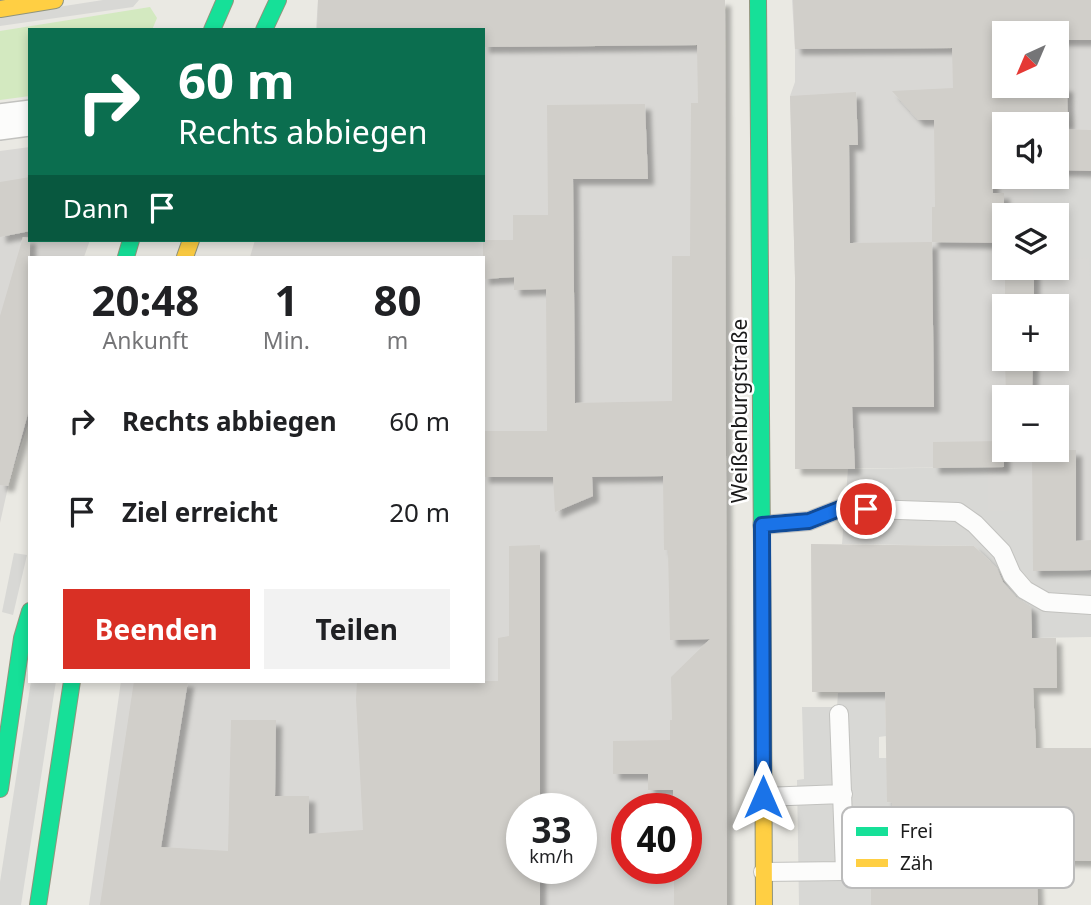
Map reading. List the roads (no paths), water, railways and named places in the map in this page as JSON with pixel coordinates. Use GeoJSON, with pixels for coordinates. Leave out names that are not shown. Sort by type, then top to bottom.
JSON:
{"type":"FeatureCollection","features":[{"type":"Feature","properties":{"kind":"street"},"geometry":{"type":"LineString","coordinates":[[0,9],[55,0]]}},
{"type":"Feature","properties":{"kind":"street"},"geometry":{"type":"LineString","coordinates":[[213,28],[225,0]]}},
{"type":"Feature","properties":{"kind":"street"},"geometry":{"type":"LineString","coordinates":[[265,28],[278,0]]}},
{"type":"Feature","properties":{"kind":"street","name":"Weißenburgstraße"},"geometry":{"type":"LineString","coordinates":[[758,0],[764,905]]}},
{"type":"Feature","properties":{"kind":"street"},"geometry":{"type":"LineString","coordinates":[[0,122],[28,118]]}},
{"type":"Feature","properties":{"kind":"street"},"geometry":{"type":"LineString","coordinates":[[0,789],[22,638],[28,618]]}},
{"type":"Feature","properties":{"kind":"street"},"geometry":{"type":"LineString","coordinates":[[38,905],[72,683]]}},
{"type":"Feature","properties":{"kind":"lane"},"geometry":{"type":"LineString","coordinates":[[762,525],[809,521],[842,508],[958,512],[975,524],[1002,552],[1012,575],[1025,590],[1046,602],[1091,605]]}},
{"type":"Feature","properties":{"kind":"lane"},"geometry":{"type":"LineString","coordinates":[[839,714],[843,807]]}},
{"type":"Feature","properties":{"kind":"lane"},"geometry":{"type":"LineString","coordinates":[[763,797],[843,794]]}},
{"type":"Feature","properties":{"kind":"lane"},"geometry":{"type":"LineString","coordinates":[[764,872],[842,871]]}}]}
